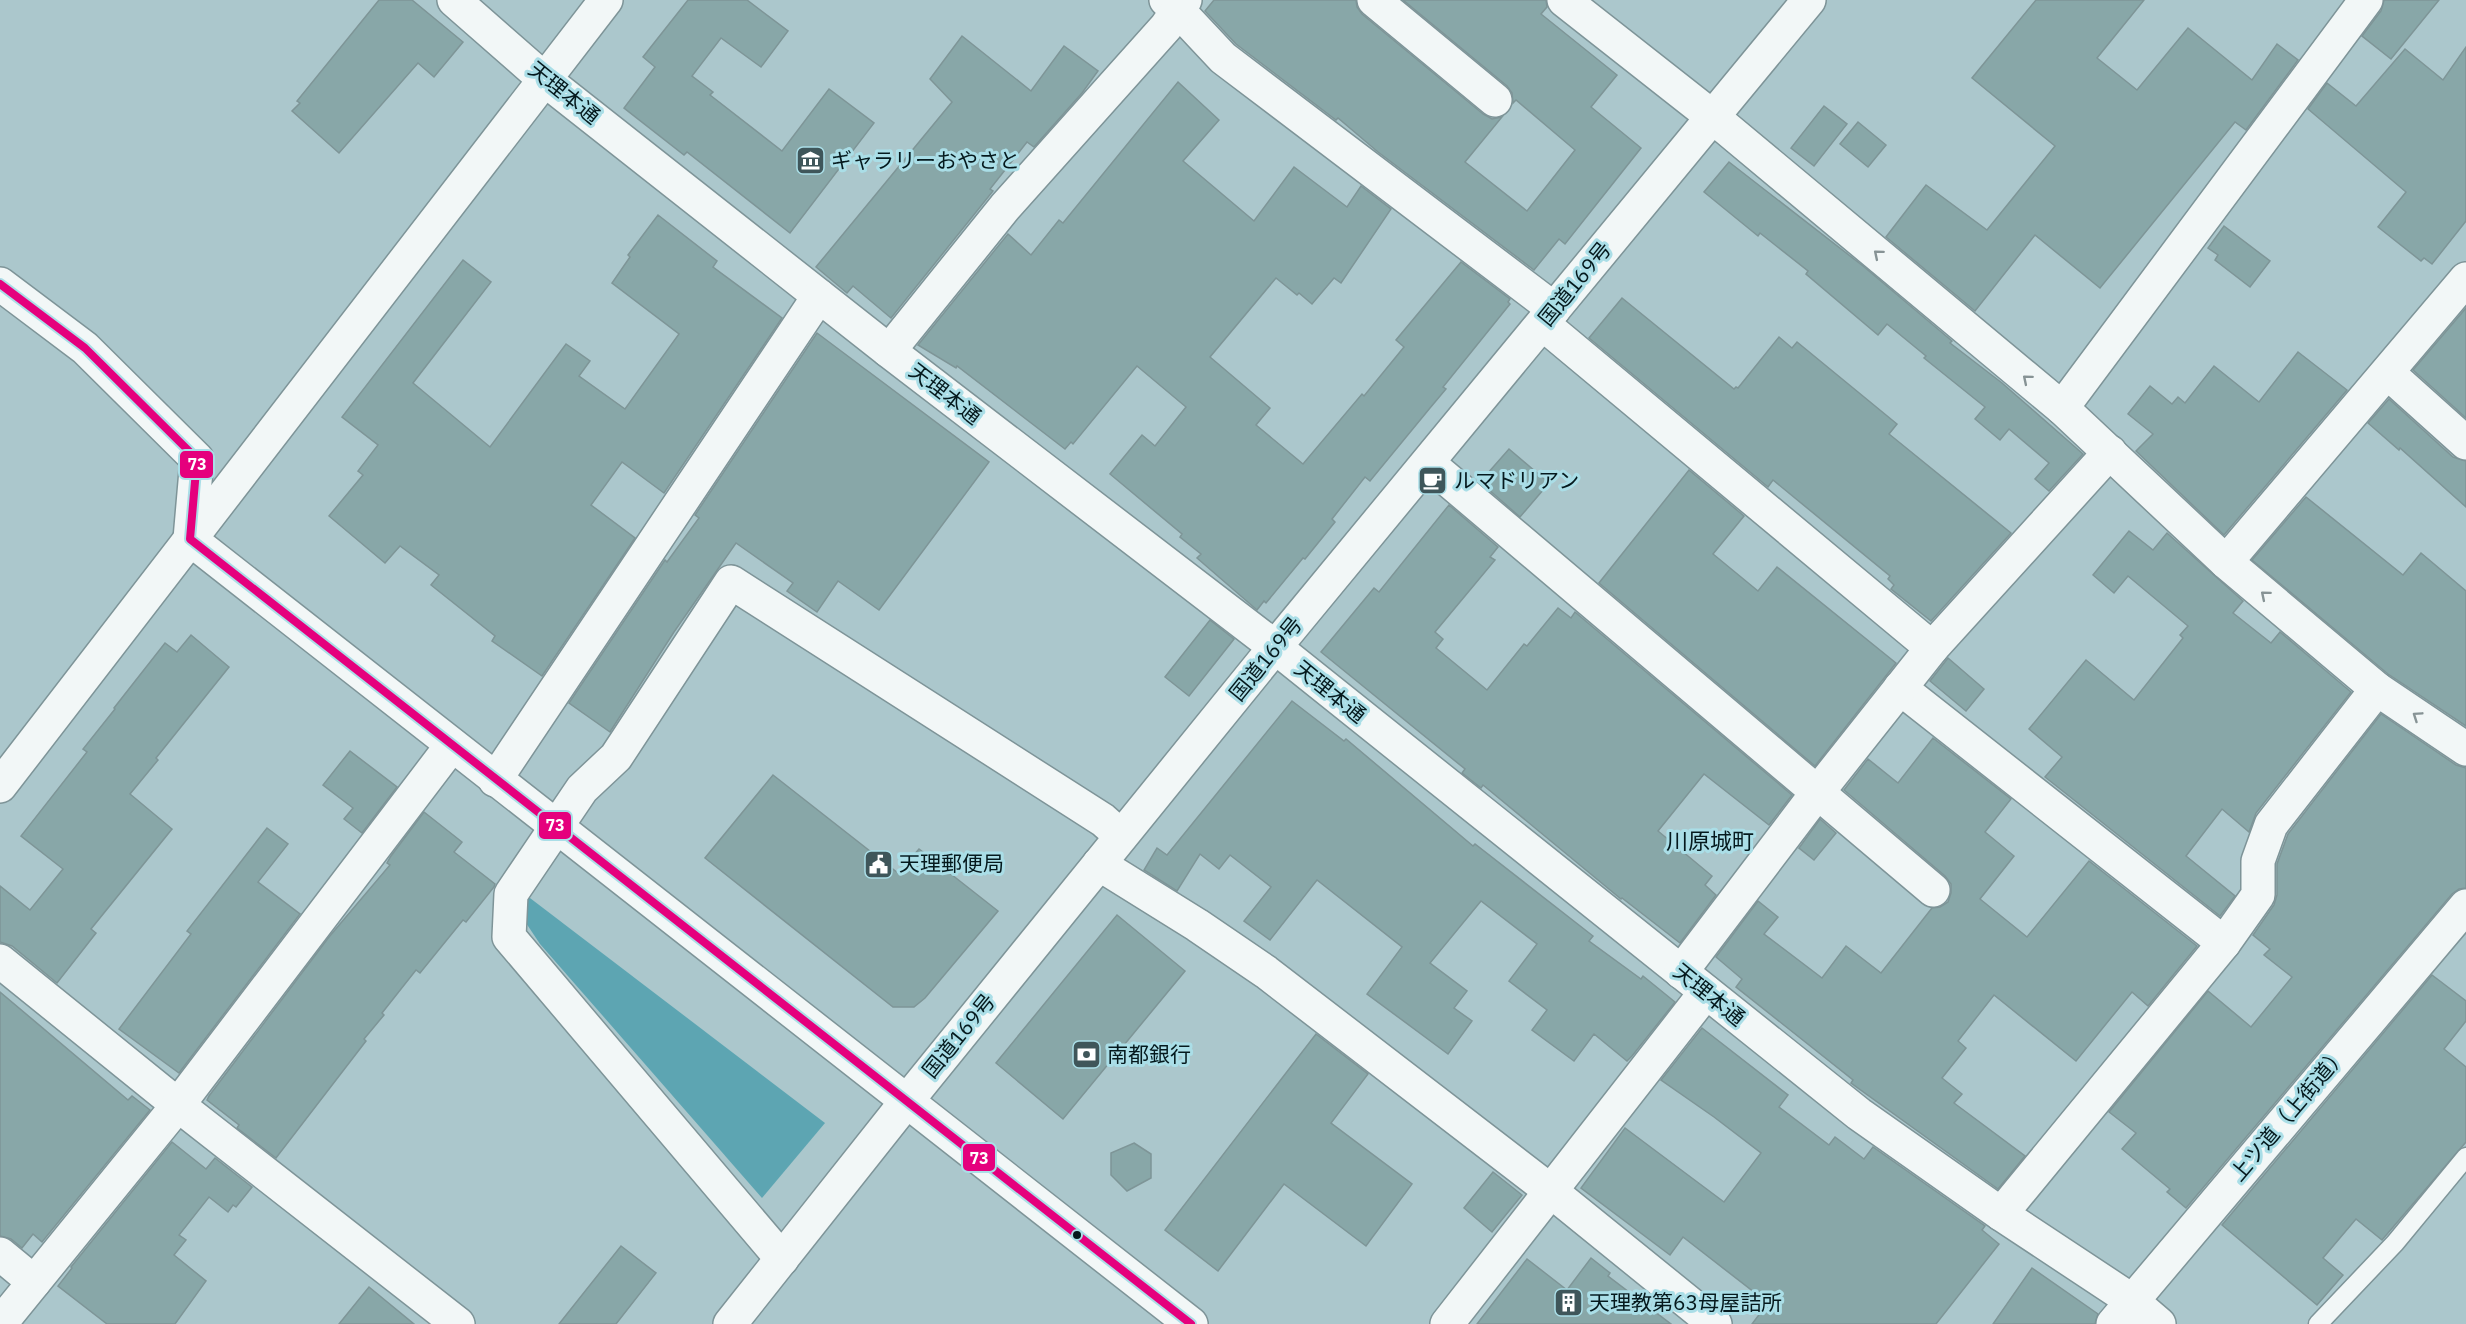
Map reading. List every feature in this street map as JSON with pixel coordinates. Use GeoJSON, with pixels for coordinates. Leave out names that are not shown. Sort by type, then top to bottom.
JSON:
{"type":"FeatureCollection","features":[{"type":"Feature","properties":{"kind":"main road","name":"天理本通"},"geometry":{"type":"LineString","coordinates":[[454,0],[544,79],[889,351],[1275,647],[1859,1114],[2001,1214],[2122,1312],[2159,1324]]}},
{"type":"Feature","properties":{"kind":"main road"},"geometry":{"type":"LineString","coordinates":[[5,770],[190,539],[606,0]]}},
{"type":"Feature","properties":{"kind":"main road"},"geometry":{"type":"LineString","coordinates":[[1374,0],[1495,100]]}},
{"type":"Feature","properties":{"kind":"main road"},"geometry":{"type":"LineString","coordinates":[[1564,0],[1714,118],[2062,408],[2226,561],[2377,689],[2466,749]]}},
{"type":"Feature","properties":{"kind":"main road","name":"国道169号"},"geometry":{"type":"LineString","coordinates":[[730,1324],[906,1102],[1275,647],[1714,118],[1809,0]]}},
{"type":"Feature","properties":{"kind":"main road"},"geometry":{"type":"LineString","coordinates":[[2062,408],[2366,0]]}},
{"type":"Feature","properties":{"kind":"main road"},"geometry":{"type":"LineString","coordinates":[[889,351],[1005,207],[1166,27],[1176,3],[1223,58],[1549,316],[1932,648]]}},
{"type":"Feature","properties":{"kind":"main road"},"geometry":{"type":"LineString","coordinates":[[2226,561],[2466,279]]}},
{"type":"Feature","properties":{"kind":"main road"},"geometry":{"type":"LineString","coordinates":[[0,284],[85,348],[196,459],[190,539]]}},
{"type":"Feature","properties":{"kind":"main road"},"geometry":{"type":"LineString","coordinates":[[495,780],[819,296]]}},
{"type":"Feature","properties":{"kind":"main road"},"geometry":{"type":"LineString","coordinates":[[2388,373],[2466,443]]}},
{"type":"Feature","properties":{"kind":"main road"},"geometry":{"type":"LineString","coordinates":[[1447,1324],[1552,1192],[1817,793],[1932,648],[2110,452]]}},
{"type":"Feature","properties":{"kind":"main road"},"geometry":{"type":"LineString","coordinates":[[1428,463],[1933,890]]}},
{"type":"Feature","properties":{"kind":"main road"},"geometry":{"type":"LineString","coordinates":[[190,539],[1191,1324]]}},
{"type":"Feature","properties":{"kind":"main road"},"geometry":{"type":"LineString","coordinates":[[782,1259],[509,937],[511,894],[582,789],[616,757],[731,582],[1103,820],[1121,836]]}},
{"type":"Feature","properties":{"kind":"main road"},"geometry":{"type":"LineString","coordinates":[[1900,688],[2224,943]]}},
{"type":"Feature","properties":{"kind":"main road"},"geometry":{"type":"LineString","coordinates":[[2001,1214],[2224,943],[2258,895],[2258,861],[2271,825],[2377,689]]}},
{"type":"Feature","properties":{"kind":"main road"},"geometry":{"type":"LineString","coordinates":[[0,1324],[178,1105],[452,745]]}},
{"type":"Feature","properties":{"kind":"main road"},"geometry":{"type":"LineString","coordinates":[[1099,864],[1197,925],[1266,972],[1552,1192],[1715,1324]]}},
{"type":"Feature","properties":{"kind":"main road","name":"上ツ道（上街道）"},"geometry":{"type":"LineString","coordinates":[[2122,1312],[2466,906]]}},
{"type":"Feature","properties":{"kind":"main road"},"geometry":{"type":"LineString","coordinates":[[0,961],[439,1318]]}},
{"type":"Feature","properties":{"kind":"main road"},"geometry":{"type":"LineString","coordinates":[[0,1254],[34,1282]]}},
{"type":"Feature","properties":{"kind":"lane"},"geometry":{"type":"LineString","coordinates":[[2318,1324],[2395,1243],[2466,1157]]}},
{"type":"Feature","properties":{"kind":"water"},"geometry":{"type":"Polygon","coordinates":[[[526,895],[825,1123],[762,1198],[540,944],[518,911],[526,895]]]}},
{"type":"Feature","properties":{"kind":"building"},"geometry":{"type":"Polygon","coordinates":[[[379,0],[412,0],[463,42],[434,77],[418,63],[339,153],[292,111],[300,103],[297,101],[379,0]]]}},
{"type":"Feature","properties":{"kind":"building"},"geometry":{"type":"Polygon","coordinates":[[[688,0],[747,0],[788,31],[761,67],[721,38],[692,76],[713,92],[710,95],[782,151],[829,89],[874,123],[790,233],[687,152],[684,155],[624,108],[655,67],[643,57],[688,0]]]}},
{"type":"Feature","properties":{"kind":"building"},"geometry":{"type":"Polygon","coordinates":[[[1214,0],[1356,0],[1357,7],[1362,14],[1483,114],[1492,119],[1502,117],[1465,162],[1527,211],[1575,150],[1516,100],[1513,103],[1512,93],[1507,86],[1403,0],[1546,0],[1547,7],[1541,14],[1617,75],[1591,107],[1641,148],[1565,244],[1559,239],[1534,270],[1378,152],[1338,118],[1336,120],[1236,44],[1205,11],[1214,0]]]}},
{"type":"Feature","properties":{"kind":"building"},"geometry":{"type":"Polygon","coordinates":[[[2036,0],[2144,0],[2097,58],[2137,90],[2188,28],[2252,80],[2277,44],[2298,60],[2246,130],[2235,122],[2100,288],[2035,235],[1975,311],[1886,237],[1926,185],[1987,230],[2055,146],[1972,78],[2036,0]]]}},
{"type":"Feature","properties":{"kind":"building"},"geometry":{"type":"Polygon","coordinates":[[[2384,0],[2439,0],[2391,59],[2362,36],[2381,11],[2384,0]]]}},
{"type":"Feature","properties":{"kind":"building"},"geometry":{"type":"Polygon","coordinates":[[[962,36],[1031,91],[1064,46],[1098,71],[1082,93],[1034,147],[1027,142],[990,189],[993,191],[891,318],[853,286],[847,293],[816,267],[952,102],[930,79],[962,36]]]}},
{"type":"Feature","properties":{"kind":"building"},"geometry":{"type":"Polygon","coordinates":[[[2466,47],[2466,221],[2432,264],[2424,258],[2421,261],[2378,227],[2406,192],[2308,109],[2327,83],[2356,106],[2405,49],[2443,80],[2466,47]]]}},
{"type":"Feature","properties":{"kind":"building"},"geometry":{"type":"Polygon","coordinates":[[[1178,82],[1219,120],[1183,161],[1254,221],[1294,167],[1347,207],[1361,186],[1391,209],[1341,283],[1334,278],[1312,304],[1276,278],[1210,357],[1270,408],[1256,425],[1303,464],[1404,347],[1396,340],[1461,262],[1510,299],[1508,302],[1510,304],[1443,387],[1446,389],[1370,481],[1365,477],[1332,519],[1335,522],[1305,559],[1303,558],[1266,603],[1264,601],[1257,610],[1197,558],[1201,554],[1180,537],[1182,534],[1110,474],[1142,435],[1155,446],[1186,407],[1137,366],[1073,444],[1071,442],[1065,449],[957,366],[956,368],[918,345],[1008,234],[1031,255],[1059,220],[1063,223],[1178,82]]]}},
{"type":"Feature","properties":{"kind":"building"},"geometry":{"type":"Polygon","coordinates":[[[1824,106],[1847,124],[1814,166],[1791,148],[1824,106]]]}},
{"type":"Feature","properties":{"kind":"building"},"geometry":{"type":"Polygon","coordinates":[[[1858,122],[1886,145],[1868,167],[1840,144],[1858,122]]]}},
{"type":"Feature","properties":{"kind":"building"},"geometry":{"type":"Polygon","coordinates":[[[1729,162],[1863,266],[1952,341],[1950,343],[2002,383],[2083,454],[2049,491],[2035,479],[2049,463],[2009,429],[2000,440],[1975,419],[1985,407],[1924,358],[1926,356],[1887,324],[1878,335],[1806,274],[1808,271],[1760,233],[1758,236],[1704,192],[1729,162]]]}},
{"type":"Feature","properties":{"kind":"building"},"geometry":{"type":"Polygon","coordinates":[[[658,215],[717,261],[713,267],[782,318],[664,493],[622,462],[591,505],[635,538],[542,676],[492,641],[495,636],[431,585],[439,575],[400,546],[385,563],[329,516],[363,475],[358,471],[378,445],[342,417],[463,260],[491,282],[413,383],[490,447],[566,344],[590,361],[579,376],[625,409],[679,334],[612,283],[630,257],[628,255],[658,215]]]}},
{"type":"Feature","properties":{"kind":"building"},"geometry":{"type":"Polygon","coordinates":[[[2224,226],[2270,261],[2250,287],[2215,260],[2218,255],[2208,248],[2224,226]]]}},
{"type":"Feature","properties":{"kind":"building"},"geometry":{"type":"Polygon","coordinates":[[[1622,298],[1734,389],[1738,388],[1779,337],[1792,348],[1797,342],[1897,424],[1889,434],[2011,533],[1931,621],[1891,589],[1894,585],[1888,579],[1890,576],[1773,480],[1768,487],[1589,338],[1622,298]]]}},
{"type":"Feature","properties":{"kind":"building"},"geometry":{"type":"Polygon","coordinates":[[[2466,308],[2466,418],[2413,370],[2466,308]]]}},
{"type":"Feature","properties":{"kind":"building"},"geometry":{"type":"Polygon","coordinates":[[[817,333],[989,462],[879,610],[838,581],[817,612],[787,591],[793,583],[736,543],[674,632],[610,732],[569,703],[665,560],[667,562],[699,518],[695,515],[817,333]]]}},
{"type":"Feature","properties":{"kind":"building"},"geometry":{"type":"Polygon","coordinates":[[[2298,352],[2347,390],[2224,535],[2136,451],[2153,434],[2128,414],[2150,386],[2172,404],[2178,397],[2185,403],[2214,366],[2259,402],[2298,352]]]}},
{"type":"Feature","properties":{"kind":"building"},"geometry":{"type":"Polygon","coordinates":[[[2389,399],[2453,457],[2466,461],[2466,507],[2400,448],[2399,450],[2368,423],[2389,399]]]}},
{"type":"Feature","properties":{"kind":"building"},"geometry":{"type":"Polygon","coordinates":[[[1509,449],[1549,483],[1520,517],[1480,482],[1509,449]]]}},
{"type":"Feature","properties":{"kind":"building"},"geometry":{"type":"Polygon","coordinates":[[[1689,470],[1744,516],[1713,554],[1758,591],[1777,567],[1896,663],[1815,766],[1599,583],[1689,470]]]}},
{"type":"Feature","properties":{"kind":"building"},"geometry":{"type":"Polygon","coordinates":[[[2306,497],[2403,575],[2421,553],[2466,591],[2466,726],[2388,674],[2252,560],[2306,497]]]}},
{"type":"Feature","properties":{"kind":"building"},"geometry":{"type":"Polygon","coordinates":[[[1449,505],[1498,547],[1490,557],[1495,560],[1435,632],[1443,639],[1436,648],[1487,690],[1524,644],[1527,646],[1558,608],[1571,618],[1575,612],[1792,795],[1769,825],[1704,774],[1658,831],[1712,876],[1705,885],[1716,895],[1680,943],[1621,899],[1483,785],[1481,788],[1462,773],[1465,769],[1321,652],[1374,588],[1379,592],[1449,505]]]}},
{"type":"Feature","properties":{"kind":"building"},"geometry":{"type":"Polygon","coordinates":[[[2129,531],[2153,550],[2167,533],[2243,601],[2233,613],[2271,643],[2280,632],[2351,692],[2256,813],[2249,832],[2222,809],[2186,856],[2235,896],[2220,916],[2045,777],[2062,757],[2029,729],[2086,660],[2134,700],[2183,638],[2180,635],[2188,626],[2128,576],[2114,593],[2093,575],[2129,531]]]}},
{"type":"Feature","properties":{"kind":"building"},"geometry":{"type":"Polygon","coordinates":[[[1210,620],[1234,639],[1189,696],[1165,677],[1210,620]]]}},
{"type":"Feature","properties":{"kind":"building"},"geometry":{"type":"Polygon","coordinates":[[[191,635],[229,667],[130,794],[172,829],[91,929],[96,933],[57,983],[12,946],[0,942],[0,886],[30,910],[63,869],[21,836],[87,752],[83,749],[165,643],[177,652],[191,635]]]}},
{"type":"Feature","properties":{"kind":"building"},"geometry":{"type":"Polygon","coordinates":[[[1948,658],[1984,689],[1966,711],[1930,681],[1948,658]]]}},
{"type":"Feature","properties":{"kind":"building"},"geometry":{"type":"Polygon","coordinates":[[[1292,701],[1344,741],[1346,739],[1473,846],[1475,844],[1593,936],[1589,941],[1641,979],[1643,976],[1675,1002],[1627,1061],[1594,1034],[1574,1061],[1532,1030],[1547,1010],[1509,981],[1537,944],[1481,901],[1430,963],[1467,991],[1454,1008],[1472,1021],[1448,1054],[1367,994],[1402,947],[1317,880],[1270,940],[1244,921],[1271,887],[1230,855],[1219,869],[1200,854],[1177,891],[1144,870],[1157,848],[1167,855],[1292,701]]]}},
{"type":"Feature","properties":{"kind":"building"},"geometry":{"type":"Polygon","coordinates":[[[2381,714],[2456,765],[2466,768],[2466,888],[2459,889],[2452,894],[2186,1208],[2167,1192],[2170,1189],[2122,1149],[2136,1133],[2109,1112],[2208,991],[2251,1027],[2292,977],[2264,955],[2270,949],[2253,935],[2274,905],[2277,895],[2277,864],[2288,834],[2381,714]]]}},
{"type":"Feature","properties":{"kind":"building"},"geometry":{"type":"Polygon","coordinates":[[[1933,738],[2011,799],[1985,832],[2014,856],[1980,899],[2027,937],[2089,861],[2197,946],[2148,1006],[2132,992],[2076,1061],[1994,995],[1958,1041],[1966,1048],[1942,1078],[1962,1094],[1954,1103],[2025,1156],[1998,1189],[1851,1083],[1853,1080],[1736,987],[1742,979],[1716,957],[1758,901],[1778,917],[1764,934],[1822,978],[1846,946],[1881,973],[1932,908],[1940,907],[1948,902],[1951,884],[1945,876],[1844,790],[1868,759],[1898,783],[1933,738]]]}},
{"type":"Feature","properties":{"kind":"building"},"geometry":{"type":"Polygon","coordinates":[[[350,751],[397,787],[362,833],[344,819],[353,808],[323,785],[350,751]]]}},
{"type":"Feature","properties":{"kind":"building"},"geometry":{"type":"Polygon","coordinates":[[[773,775],[898,873],[919,849],[998,911],[925,998],[914,1007],[893,1007],[705,858],[773,775]]]}},
{"type":"Feature","properties":{"kind":"building"},"geometry":{"type":"Polygon","coordinates":[[[424,812],[462,842],[454,852],[495,884],[494,887],[466,922],[463,920],[420,973],[416,970],[382,1013],[384,1015],[364,1039],[366,1041],[276,1158],[237,1128],[239,1125],[207,1100],[329,937],[390,865],[387,863],[391,856],[424,812]]]}},
{"type":"Feature","properties":{"kind":"building"},"geometry":{"type":"Polygon","coordinates":[[[1820,819],[1836,833],[1814,860],[1799,848],[1820,819]]]}},
{"type":"Feature","properties":{"kind":"building"},"geometry":{"type":"Polygon","coordinates":[[[267,828],[288,844],[258,882],[300,914],[179,1073],[119,1029],[191,934],[187,931],[267,828]]]}},
{"type":"Feature","properties":{"kind":"building"},"geometry":{"type":"Polygon","coordinates":[[[1117,915],[1185,971],[1063,1119],[996,1063],[1117,915]]]}},
{"type":"Feature","properties":{"kind":"building"},"geometry":{"type":"Polygon","coordinates":[[[2432,975],[2466,1001],[2466,1021],[2444,1049],[2466,1067],[2466,1142],[2382,1240],[2356,1219],[2323,1258],[2343,1275],[2317,1305],[2222,1225],[2432,975]]]}},
{"type":"Feature","properties":{"kind":"building"},"geometry":{"type":"Polygon","coordinates":[[[0,992],[128,1100],[132,1096],[150,1110],[42,1242],[33,1234],[22,1248],[11,1239],[0,1236],[0,992]]]}},
{"type":"Feature","properties":{"kind":"building"},"geometry":{"type":"Polygon","coordinates":[[[1702,1028],[1788,1095],[1779,1107],[1829,1145],[1835,1137],[1864,1159],[1873,1147],[1985,1226],[1982,1230],[1999,1244],[1936,1324],[1752,1324],[1768,1303],[1683,1237],[1670,1255],[1581,1188],[1625,1128],[1724,1202],[1761,1153],[1661,1080],[1702,1028]]]}},
{"type":"Feature","properties":{"kind":"building"},"geometry":{"type":"Polygon","coordinates":[[[1316,1034],[1368,1074],[1331,1123],[1412,1184],[1366,1246],[1284,1184],[1218,1271],[1165,1230],[1316,1034]]]}},
{"type":"Feature","properties":{"kind":"building"},"geometry":{"type":"Polygon","coordinates":[[[172,1142],[206,1169],[215,1158],[252,1187],[236,1207],[233,1205],[228,1212],[209,1197],[179,1235],[186,1240],[174,1255],[206,1281],[175,1324],[107,1324],[58,1286],[172,1142]]]}},
{"type":"Feature","properties":{"kind":"building"},"geometry":{"type":"Polygon","coordinates":[[[1134,1143],[1151,1154],[1151,1178],[1127,1191],[1111,1175],[1111,1153],[1134,1143]]]}},
{"type":"Feature","properties":{"kind":"building"},"geometry":{"type":"Polygon","coordinates":[[[1493,1172],[1522,1195],[1492,1232],[1464,1208],[1493,1172]]]}},
{"type":"Feature","properties":{"kind":"building"},"geometry":{"type":"Polygon","coordinates":[[[621,1246],[656,1273],[616,1324],[559,1324],[621,1246]]]}},
{"type":"Feature","properties":{"kind":"building","name":"天理教第63母屋詰所"},"geometry":{"type":"Polygon","coordinates":[[[1591,1258],[1610,1273],[1608,1276],[1671,1324],[1477,1324],[1527,1259],[1567,1290],[1591,1258]]]}},
{"type":"Feature","properties":{"kind":"building"},"geometry":{"type":"Polygon","coordinates":[[[2032,1268],[2098,1314],[2095,1324],[1993,1324],[2032,1268]]]}},
{"type":"Feature","properties":{"kind":"building"},"geometry":{"type":"Polygon","coordinates":[[[369,1287],[414,1324],[339,1324],[369,1287]]]}},
{"type":"Feature","properties":{"kind":"transit line","name":"73"},"geometry":{"type":"LineString","coordinates":[[0,284],[85,348],[197,459],[190,539],[1191,1324]]}},
{"type":"Feature","properties":{"kind":"place","name":"ギャラリーおやさと"},"geometry":{"type":"Point","coordinates":[810,161]}},
{"type":"Feature","properties":{"kind":"place","name":"ルマドリアン"},"geometry":{"type":"Point","coordinates":[1433,481]}},
{"type":"Feature","properties":{"kind":"place","name":"天理郵便局"},"geometry":{"type":"Point","coordinates":[878,864]}},
{"type":"Feature","properties":{"kind":"place","name":"南都銀行"},"geometry":{"type":"Point","coordinates":[1086,1055]}},
{"type":"Feature","properties":{"kind":"place","name":"天理教第63母屋詰所"},"geometry":{"type":"Point","coordinates":[1568,1303]}},
{"type":"Feature","properties":{"kind":"district","name":"川原城町"},"geometry":{"type":"Point","coordinates":[1710,841]}}]}
